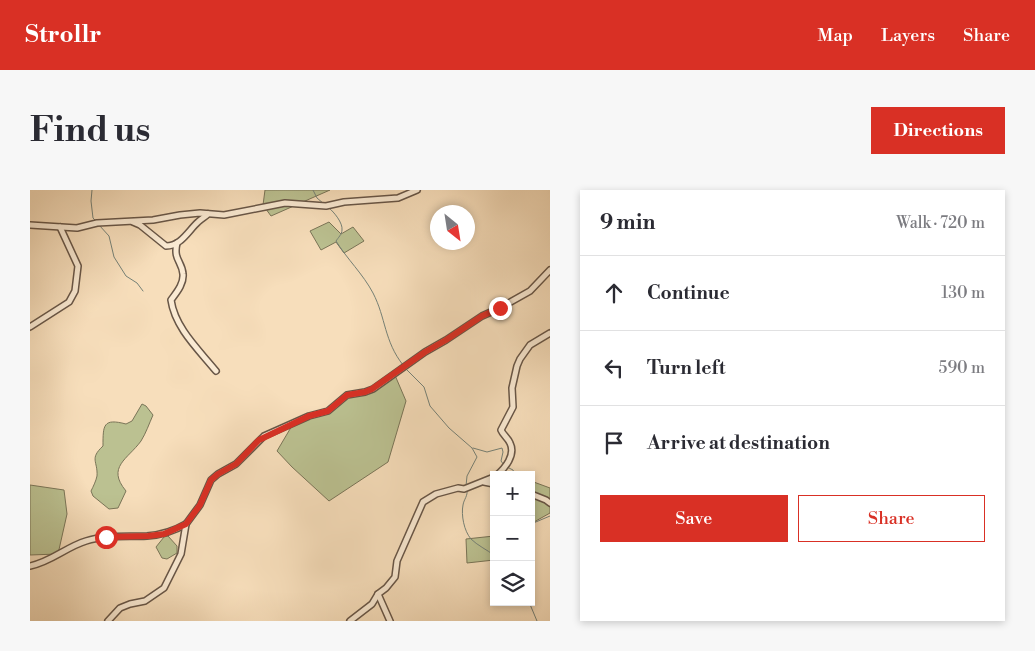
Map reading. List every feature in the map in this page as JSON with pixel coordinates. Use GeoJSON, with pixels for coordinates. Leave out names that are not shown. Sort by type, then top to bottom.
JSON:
{"type":"FeatureCollection","features":[{"type":"Feature","properties":{"kind":"street"},"geometry":{"type":"LineString","coordinates":[[30,225],[77,228],[97,223],[153,220],[200,213],[228,214],[285,203],[326,206],[344,202],[393,199],[417,190]]}},
{"type":"Feature","properties":{"kind":"street"},"geometry":{"type":"LineString","coordinates":[[130,220],[140,225],[166,246],[177,243],[186,236],[198,221],[208,214]]}},
{"type":"Feature","properties":{"kind":"street"},"geometry":{"type":"LineString","coordinates":[[30,327],[69,302],[75,291],[78,266],[60,227]]}},
{"type":"Feature","properties":{"kind":"street"},"geometry":{"type":"LineString","coordinates":[[177,243],[175,252],[183,276],[181,285],[171,300],[172,308],[188,337],[216,371]]}},
{"type":"Feature","properties":{"kind":"street"},"geometry":{"type":"LineString","coordinates":[[108,621],[120,608],[130,604],[145,602],[164,588],[181,554],[186,524],[200,505],[211,480],[236,464],[264,436],[309,416],[328,411],[347,395],[365,392],[378,386],[425,352],[482,316],[530,291],[550,270]]}},
{"type":"Feature","properties":{"kind":"street"},"geometry":{"type":"LineString","coordinates":[[501,471],[505,468],[512,452],[511,445],[500,430],[513,407],[512,388],[517,366],[530,345],[550,333]]}},
{"type":"Feature","properties":{"kind":"street"},"geometry":{"type":"LineString","coordinates":[[350,621],[372,604],[378,594],[395,577],[397,561],[423,502],[436,494],[458,488],[464,489],[490,479]]}},
{"type":"Feature","properties":{"kind":"street"},"geometry":{"type":"LineString","coordinates":[[484,482],[490,483]]}},
{"type":"Feature","properties":{"kind":"street"},"geometry":{"type":"LineString","coordinates":[[535,496],[550,503]]}},
{"type":"Feature","properties":{"kind":"street"},"geometry":{"type":"LineString","coordinates":[[30,566],[50,560],[86,540],[164,534],[186,524]]}},
{"type":"Feature","properties":{"kind":"street"},"geometry":{"type":"LineString","coordinates":[[378,594],[390,621]]}},
{"type":"Feature","properties":{"kind":"green space"},"geometry":{"type":"Polygon","coordinates":[[[265,190],[330,190],[271,216],[263,205],[265,190]]]}},
{"type":"Feature","properties":{"kind":"green space"},"geometry":{"type":"Polygon","coordinates":[[[329,222],[341,234],[353,227],[364,241],[344,253],[336,242],[321,250],[310,231],[329,222]]]}},
{"type":"Feature","properties":{"kind":"green space"},"geometry":{"type":"Polygon","coordinates":[[[394,373],[406,401],[388,462],[329,501],[277,451],[293,424],[326,413],[344,397],[365,393],[394,373]]]}},
{"type":"Feature","properties":{"kind":"green space"},"geometry":{"type":"Polygon","coordinates":[[[142,404],[153,415],[141,441],[121,464],[118,476],[120,483],[126,491],[118,508],[109,509],[93,496],[91,491],[97,476],[95,457],[103,446],[104,428],[113,422],[126,424],[132,421],[142,404]]]}},
{"type":"Feature","properties":{"kind":"green space"},"geometry":{"type":"Polygon","coordinates":[[[535,482],[550,488],[550,513],[535,521],[535,482]]]}},
{"type":"Feature","properties":{"kind":"green space"},"geometry":{"type":"Polygon","coordinates":[[[30,485],[64,490],[67,514],[58,554],[30,555],[30,485]]]}},
{"type":"Feature","properties":{"kind":"green space"},"geometry":{"type":"Polygon","coordinates":[[[168,536],[177,546],[177,553],[167,559],[162,558],[156,547],[164,537],[168,536]]]}},
{"type":"Feature","properties":{"kind":"green space"},"geometry":{"type":"Polygon","coordinates":[[[490,536],[490,560],[467,563],[466,539],[490,536]]]}},
{"type":"Feature","properties":{"kind":"waterway"},"geometry":{"type":"LineString","coordinates":[[92,190],[91,201],[93,218],[95,220]]}},
{"type":"Feature","properties":{"kind":"waterway"},"geometry":{"type":"LineString","coordinates":[[313,190],[317,198],[324,204]]}},
{"type":"Feature","properties":{"kind":"waterway"},"geometry":{"type":"LineString","coordinates":[[329,208],[338,218],[342,227],[336,241],[365,279],[373,293],[381,311],[392,347],[403,365]]}},
{"type":"Feature","properties":{"kind":"waterway"},"geometry":{"type":"LineString","coordinates":[[99,225],[109,236],[114,257],[126,276],[137,283],[143,291]]}},
{"type":"Feature","properties":{"kind":"waterway"},"geometry":{"type":"LineString","coordinates":[[405,368],[424,387],[430,406],[449,428],[472,448],[477,457],[467,476],[466,486]]}},
{"type":"Feature","properties":{"kind":"waterway"},"geometry":{"type":"LineString","coordinates":[[473,448],[487,452],[502,448],[501,461],[504,465]]}},
{"type":"Feature","properties":{"kind":"waterway"},"geometry":{"type":"LineString","coordinates":[[507,467],[513,471]]}},
{"type":"Feature","properties":{"kind":"waterway"},"geometry":{"type":"LineString","coordinates":[[467,490],[462,513],[467,532],[473,541],[490,552]]}},
{"type":"Feature","properties":{"kind":"waterway"},"geometry":{"type":"LineString","coordinates":[[535,522],[550,516]]}},
{"type":"Feature","properties":{"kind":"waterway"},"geometry":{"type":"LineString","coordinates":[[531,606],[537,621]]}},
{"type":"Feature","properties":{"kind":"route"},"geometry":{"type":"LineString","coordinates":[[106,537],[164,534],[186,524],[200,505],[204,492],[211,480],[236,464],[264,436],[309,416],[323,414],[347,395],[372,389],[425,352],[482,316],[500,308]]}}]}
